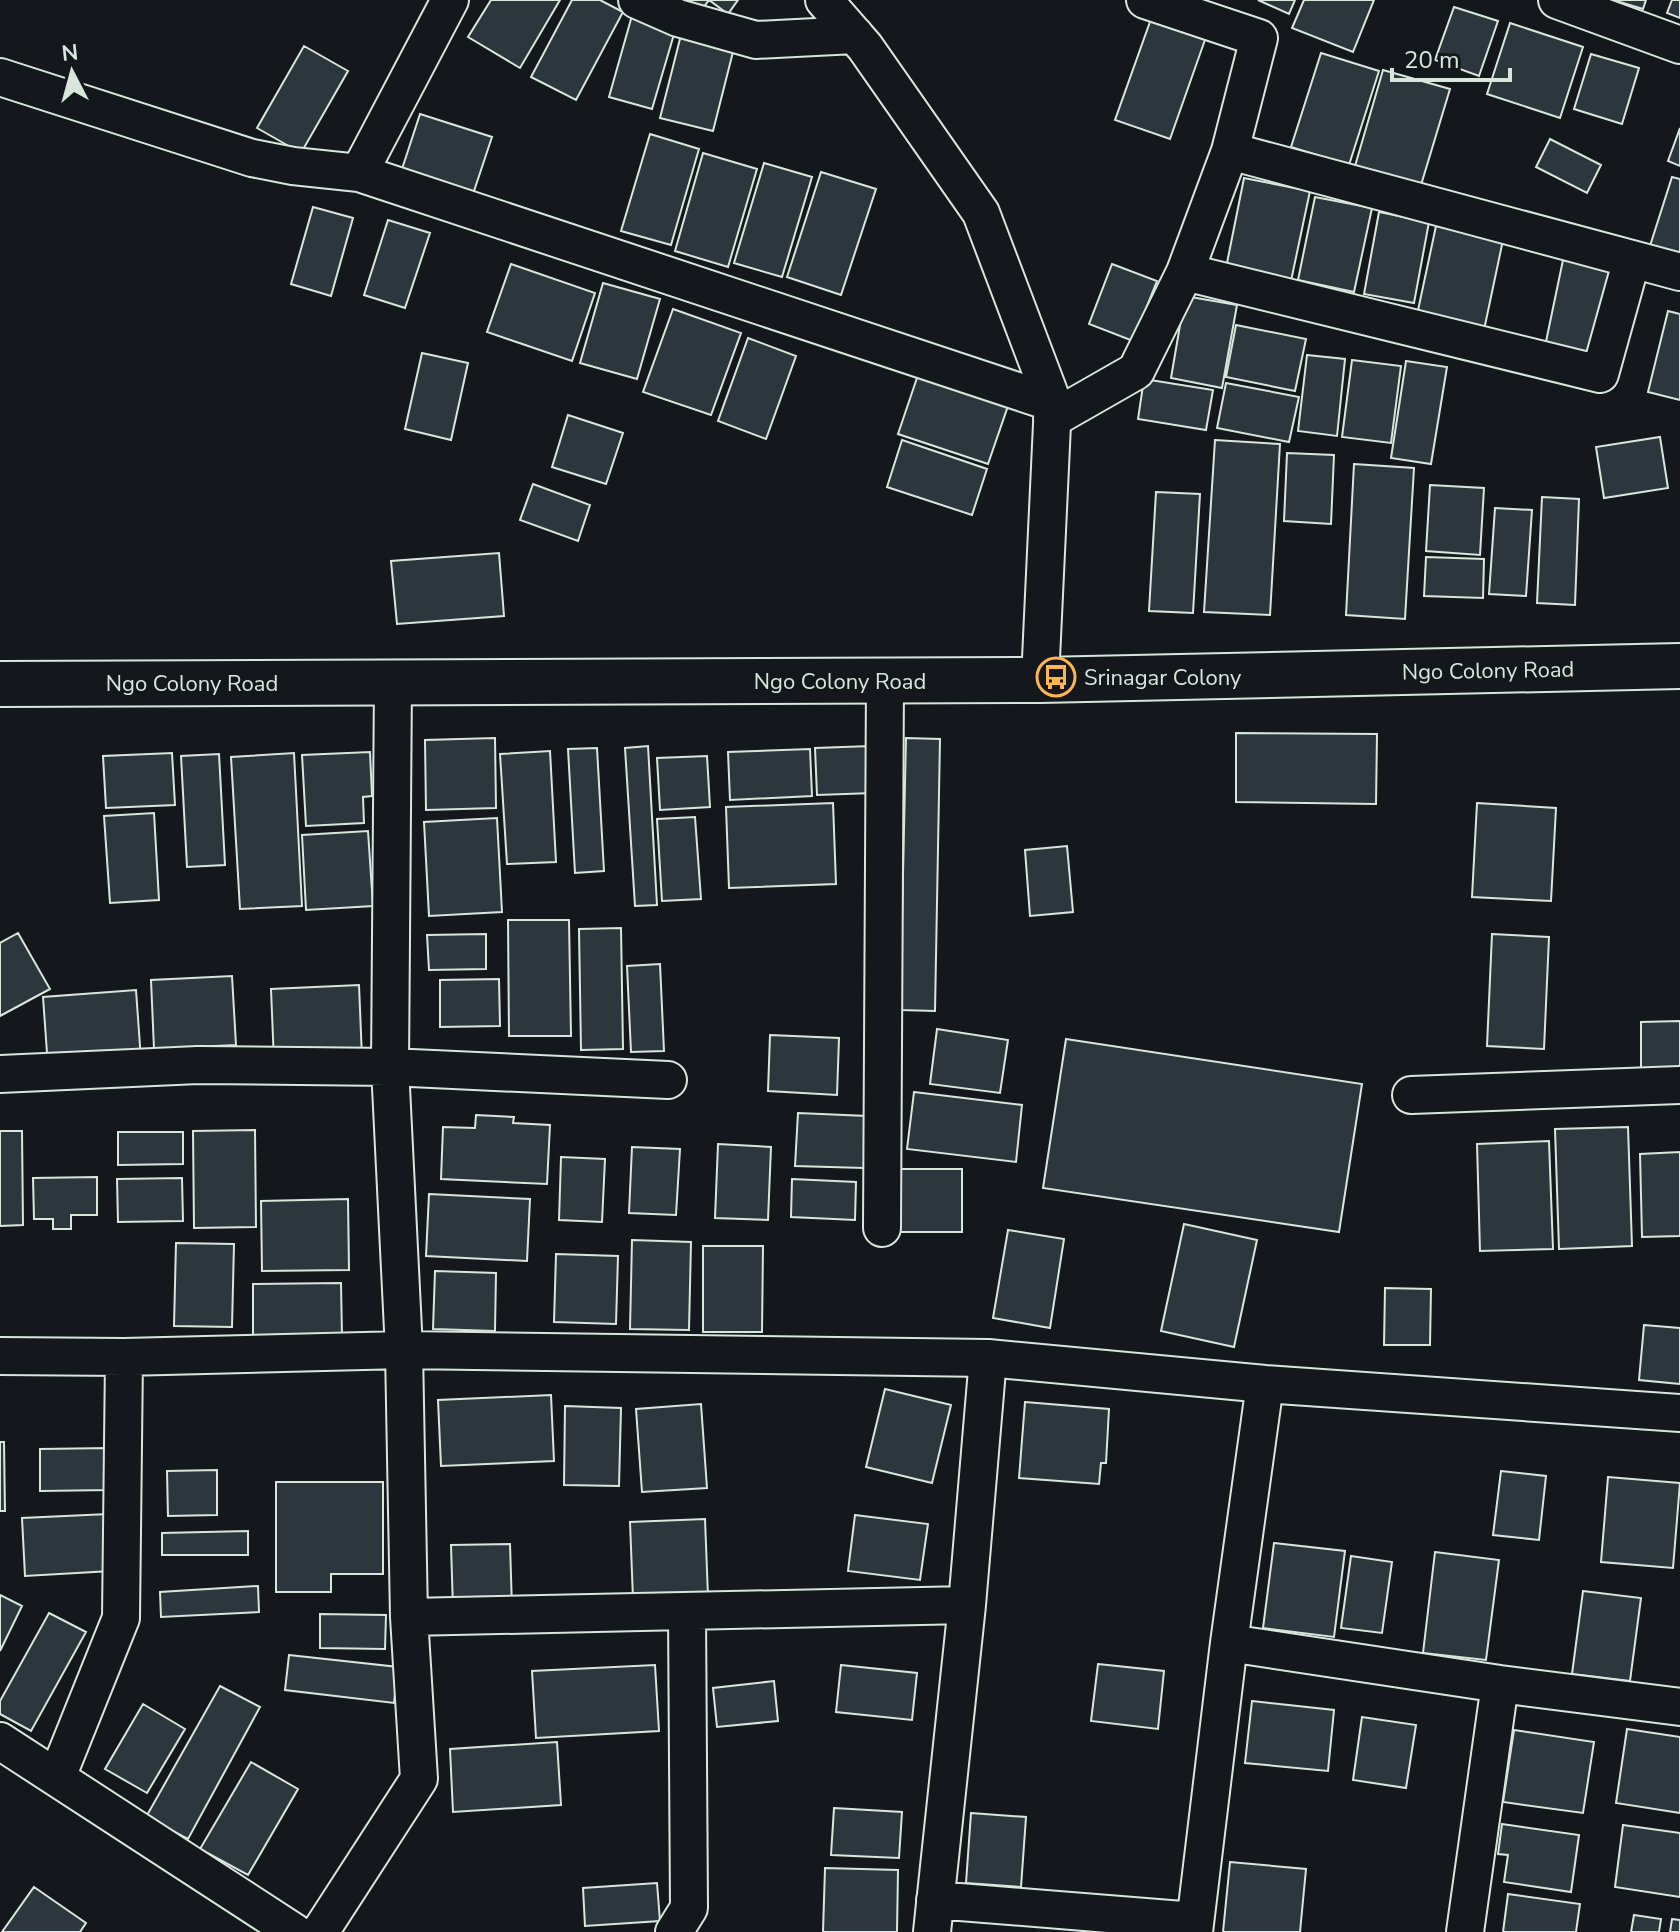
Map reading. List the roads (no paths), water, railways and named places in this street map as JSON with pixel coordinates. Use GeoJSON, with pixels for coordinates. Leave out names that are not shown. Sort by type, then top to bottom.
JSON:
{"type":"FeatureCollection","features":[{"type":"Feature","properties":{"kind":"street"},"geometry":{"type":"LineString","coordinates":[[359,173],[450,0]]}},
{"type":"Feature","properties":{"kind":"street"},"geometry":{"type":"LineString","coordinates":[[637,0],[678,18],[756,40],[855,35]]}},
{"type":"Feature","properties":{"kind":"street"},"geometry":{"type":"LineString","coordinates":[[824,0],[855,35],[981,213],[1053,411],[1040,680]]}},
{"type":"Feature","properties":{"kind":"street"},"geometry":{"type":"LineString","coordinates":[[0,77],[252,158],[359,173],[1053,411],[1136,371],[1185,272],[1230,151],[1259,38],[1145,0]]}},
{"type":"Feature","properties":{"kind":"street"},"geometry":{"type":"LineString","coordinates":[[1557,0],[1680,45]]}},
{"type":"Feature","properties":{"kind":"street"},"geometry":{"type":"LineString","coordinates":[[1230,151],[1680,272]]}},
{"type":"Feature","properties":{"kind":"street"},"geometry":{"type":"LineString","coordinates":[[1185,272],[1600,374],[1632,259]]}},
{"type":"Feature","properties":{"kind":"street","name":"Ngo Colony Road"},"geometry":{"type":"LineString","coordinates":[[0,684],[1040,680],[1680,666]]}},
{"type":"Feature","properties":{"kind":"street"},"geometry":{"type":"LineString","coordinates":[[320,1932],[419,1779],[409,1617],[404,1350],[390,1067],[393,681]]}},
{"type":"Feature","properties":{"kind":"street"},"geometry":{"type":"LineString","coordinates":[[882,1228],[885,681]]}},
{"type":"Feature","properties":{"kind":"street"},"geometry":{"type":"LineString","coordinates":[[0,1074],[198,1065],[390,1067],[668,1080]]}},
{"type":"Feature","properties":{"kind":"street"},"geometry":{"type":"LineString","coordinates":[[1411,1095],[1680,1085]]}},
{"type":"Feature","properties":{"kind":"street"},"geometry":{"type":"LineString","coordinates":[[0,1356],[124,1357],[404,1350],[988,1358],[1265,1384],[1680,1413]]}},
{"type":"Feature","properties":{"kind":"street"},"geometry":{"type":"LineString","coordinates":[[57,1777],[121,1618],[124,1357]]}},
{"type":"Feature","properties":{"kind":"street"},"geometry":{"type":"LineString","coordinates":[[988,1358],[967,1605],[933,1916],[1194,1926],[1265,1384]]}},
{"type":"Feature","properties":{"kind":"street"},"geometry":{"type":"LineString","coordinates":[[409,1617],[967,1605]]}},
{"type":"Feature","properties":{"kind":"street"},"geometry":{"type":"LineString","coordinates":[[674,1932],[689,1908],[687,1612]]}},
{"type":"Feature","properties":{"kind":"street"},"geometry":{"type":"LineString","coordinates":[[1229,1643],[1500,1684],[1680,1707]]}},
{"type":"Feature","properties":{"kind":"street"},"geometry":{"type":"LineString","coordinates":[[1465,1932],[1500,1684]]}},
{"type":"Feature","properties":{"kind":"street"},"geometry":{"type":"LineString","coordinates":[[0,1741],[294,1932]]}},
{"type":"Feature","properties":{"kind":"place","name":"Srinagar Colony"},"geometry":{"type":"Point","coordinates":[1056,677]}}]}
